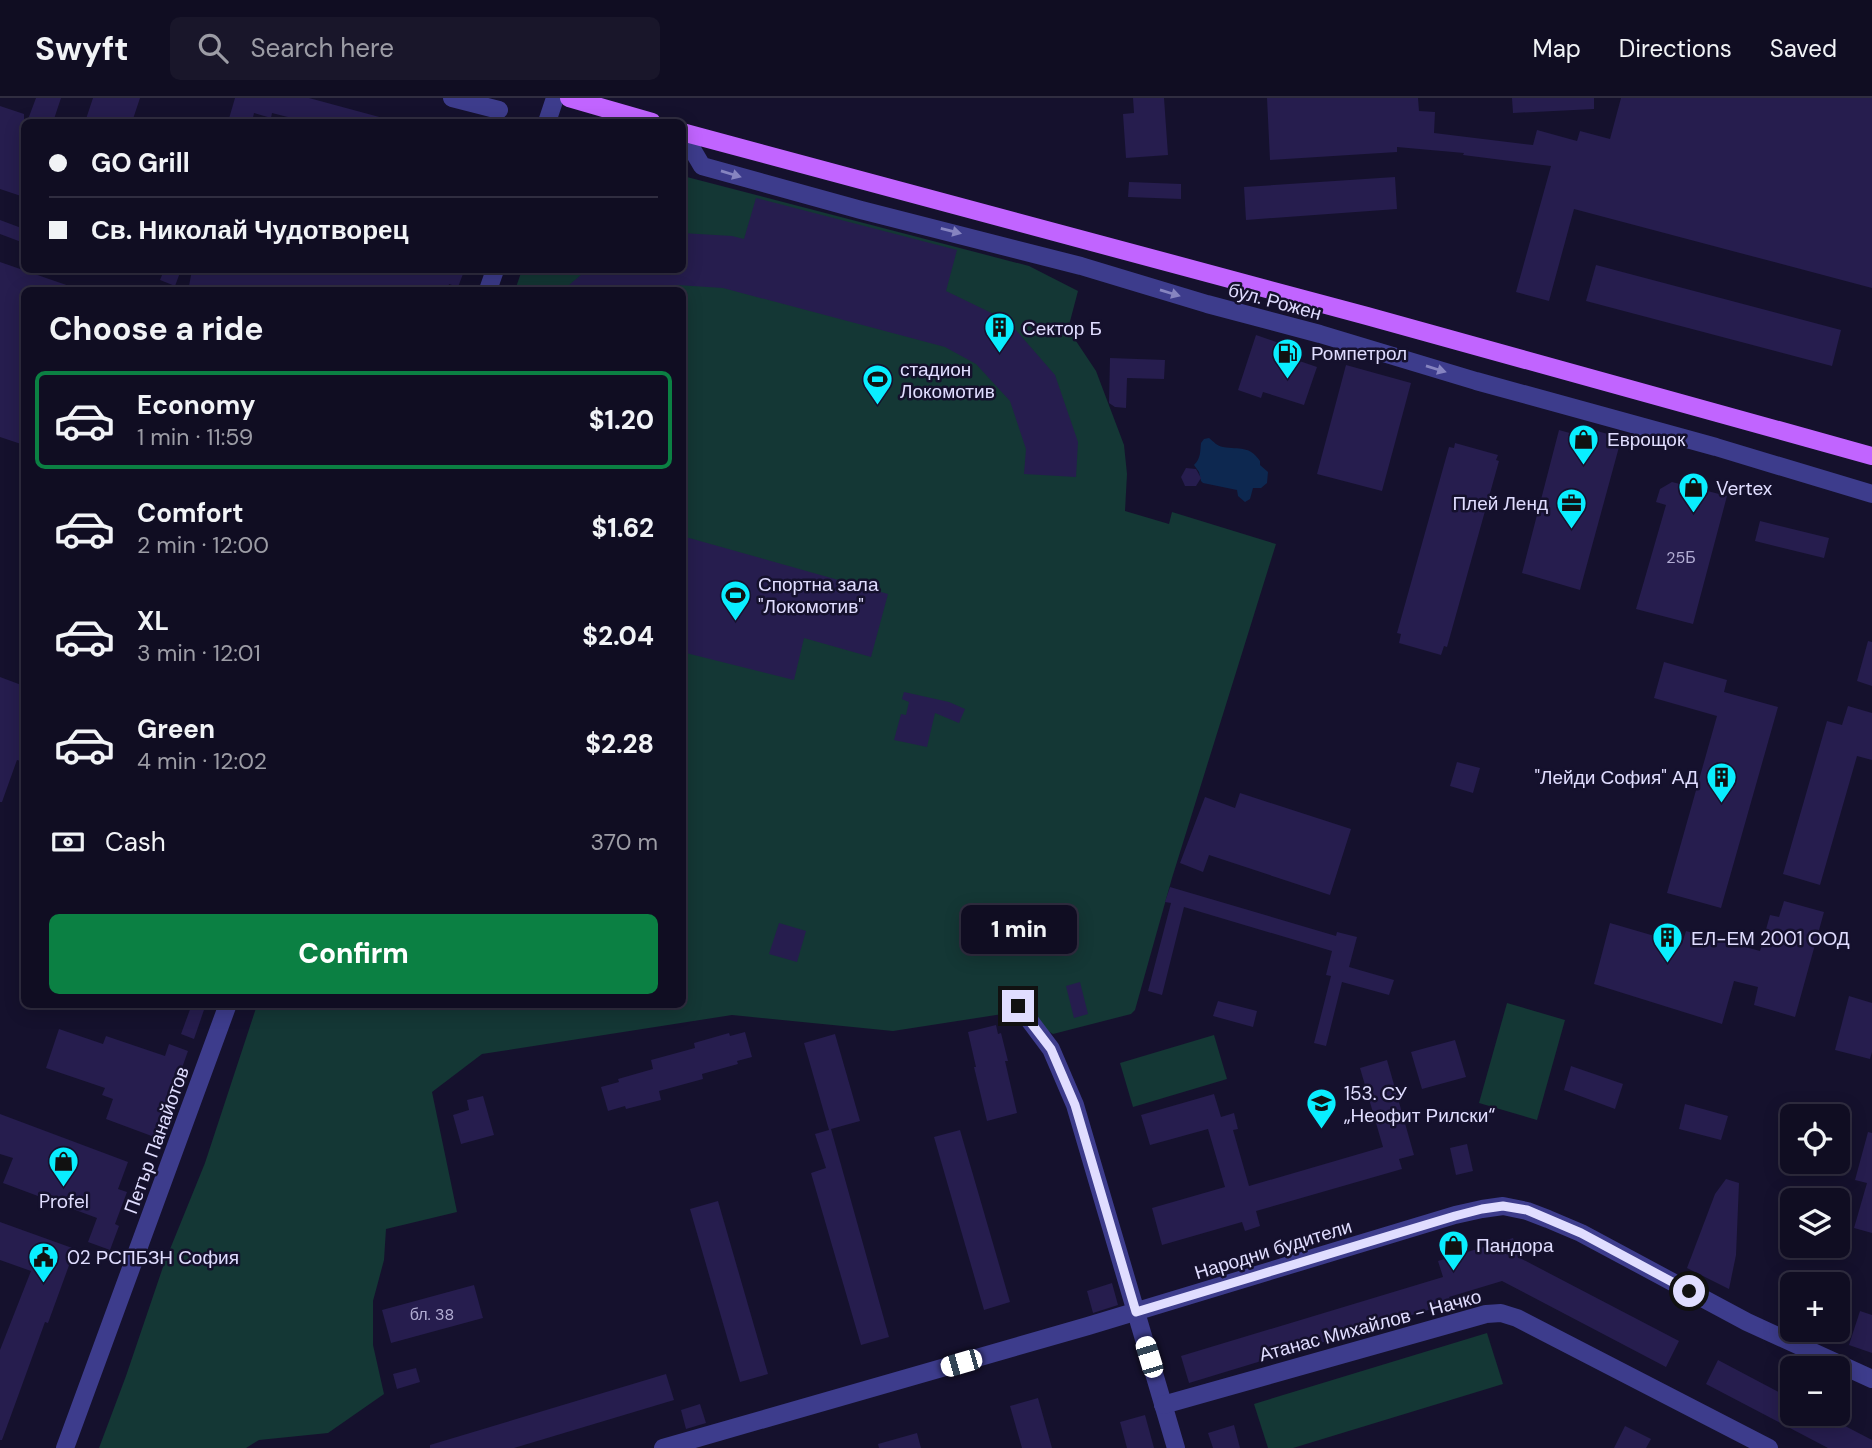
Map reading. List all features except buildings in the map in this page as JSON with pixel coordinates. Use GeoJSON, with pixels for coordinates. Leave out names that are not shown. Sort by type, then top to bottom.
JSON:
{"type":"FeatureCollection","features":[{"type":"Feature","properties":{"kind":"main road"},"geometry":{"type":"LineString","coordinates":[[569,98],[642,119]]}},
{"type":"Feature","properties":{"kind":"main road","name":"бул. Рожен"},"geometry":{"type":"LineString","coordinates":[[686,133],[1353,312],[1872,456]]}},
{"type":"Feature","properties":{"kind":"street"},"geometry":{"type":"LineString","coordinates":[[452,98],[499,110]]}},
{"type":"Feature","properties":{"kind":"street"},"geometry":{"type":"LineString","coordinates":[[548,119],[555,98]]}},
{"type":"Feature","properties":{"kind":"street","name":"бул. Рожен"},"geometry":{"type":"LineString","coordinates":[[686,139],[702,166],[1081,266],[1872,494]]}},
{"type":"Feature","properties":{"kind":"street"},"geometry":{"type":"LineString","coordinates":[[1018,1006],[1051,1049],[1075,1105],[1176,1448]]}},
{"type":"Feature","properties":{"kind":"street","name":"Петър Панайотов"},"geometry":{"type":"LineString","coordinates":[[65,1448],[227,1008]]}},
{"type":"Feature","properties":{"kind":"street","name":"Народни будители"},"geometry":{"type":"LineString","coordinates":[[663,1448],[1136,1312],[1455,1216],[1503,1206],[1527,1210],[1581,1233],[1747,1322],[1872,1379]]}},
{"type":"Feature","properties":{"kind":"street","name":"Атанас Михайлов - Начко"},"geometry":{"type":"LineString","coordinates":[[1163,1405],[1486,1314],[1501,1313],[1517,1318],[1769,1448]]}},
{"type":"Feature","properties":{"kind":"green space"},"geometry":{"type":"Polygon","coordinates":[[[686,177],[1029,266],[1078,291],[1068,329],[1096,371],[1124,445],[1127,474],[1125,511],[1169,524],[1172,512],[1276,544],[1172,878],[1135,1010],[1131,1014],[1053,1034],[1025,1000],[1009,1013],[893,1031],[732,1015],[482,1054],[432,1092],[457,1212],[386,1229],[384,1260],[373,1301],[373,1345],[384,1394],[328,1433],[259,1440],[246,1448],[99,1448],[164,1264],[205,1163],[256,1008],[686,1008],[686,287],[516,287],[521,273],[686,273],[686,177]]]}},
{"type":"Feature","properties":{"kind":"green space"},"geometry":{"type":"Polygon","coordinates":[[[1507,1003],[1565,1020],[1537,1120],[1479,1103],[1507,1003]]]}},
{"type":"Feature","properties":{"kind":"green space"},"geometry":{"type":"Polygon","coordinates":[[[1214,1035],[1227,1079],[1133,1107],[1120,1063],[1214,1035]]]}},
{"type":"Feature","properties":{"kind":"green space"},"geometry":{"type":"Polygon","coordinates":[[[1487,1333],[1503,1384],[1293,1448],[1268,1448],[1254,1404],[1487,1333]]]}},
{"type":"Feature","properties":{"kind":"water"},"geometry":{"type":"Polygon","coordinates":[[[1209,438],[1221,446],[1252,452],[1268,472],[1267,483],[1261,488],[1253,488],[1250,499],[1245,502],[1238,496],[1237,490],[1201,481],[1194,465],[1199,457],[1201,443],[1209,438]]]}},
{"type":"Feature","properties":{"kind":"place","name":"Сектор Б"},"geometry":{"type":"Point","coordinates":[999,355]}},
{"type":"Feature","properties":{"kind":"place","name":"Ромпетрол"},"geometry":{"type":"Point","coordinates":[1288,380]}},
{"type":"Feature","properties":{"kind":"place","name":"стадион Локомотив"},"geometry":{"type":"Point","coordinates":[877,407]}},
{"type":"Feature","properties":{"kind":"place","name":"Еврощок"},"geometry":{"type":"Point","coordinates":[1584,466]}},
{"type":"Feature","properties":{"kind":"place","name":"Vertex"},"geometry":{"type":"Point","coordinates":[1693,515]}},
{"type":"Feature","properties":{"kind":"place","name":"Плей Ленд"},"geometry":{"type":"Point","coordinates":[1571,530]}},
{"type":"Feature","properties":{"kind":"place","name":"Спортна зала \"Локомотив\""},"geometry":{"type":"Point","coordinates":[735,622]}},
{"type":"Feature","properties":{"kind":"place","name":"\"Лейди София\" АД"},"geometry":{"type":"Point","coordinates":[1721,804]}},
{"type":"Feature","properties":{"kind":"place","name":"ЕЛ-ЕМ 2001 ООД"},"geometry":{"type":"Point","coordinates":[1668,965]}},
{"type":"Feature","properties":{"kind":"place","name":"153. СУ „Неофит Рилски“"},"geometry":{"type":"Point","coordinates":[1321,1131]}},
{"type":"Feature","properties":{"kind":"place","name":"Profel"},"geometry":{"type":"Point","coordinates":[64,1189]}},
{"type":"Feature","properties":{"kind":"place","name":"Пандора"},"geometry":{"type":"Point","coordinates":[1453,1272]}},
{"type":"Feature","properties":{"kind":"place","name":"02 РСПБЗН София"},"geometry":{"type":"Point","coordinates":[44,1284]}},
{"type":"Feature","properties":{"kind":"route"},"geometry":{"type":"LineString","coordinates":[[1018,1006],[1051,1049],[1075,1105],[1136,1312],[1455,1216],[1503,1206],[1527,1210],[1581,1233],[1689,1291]]}}]}
